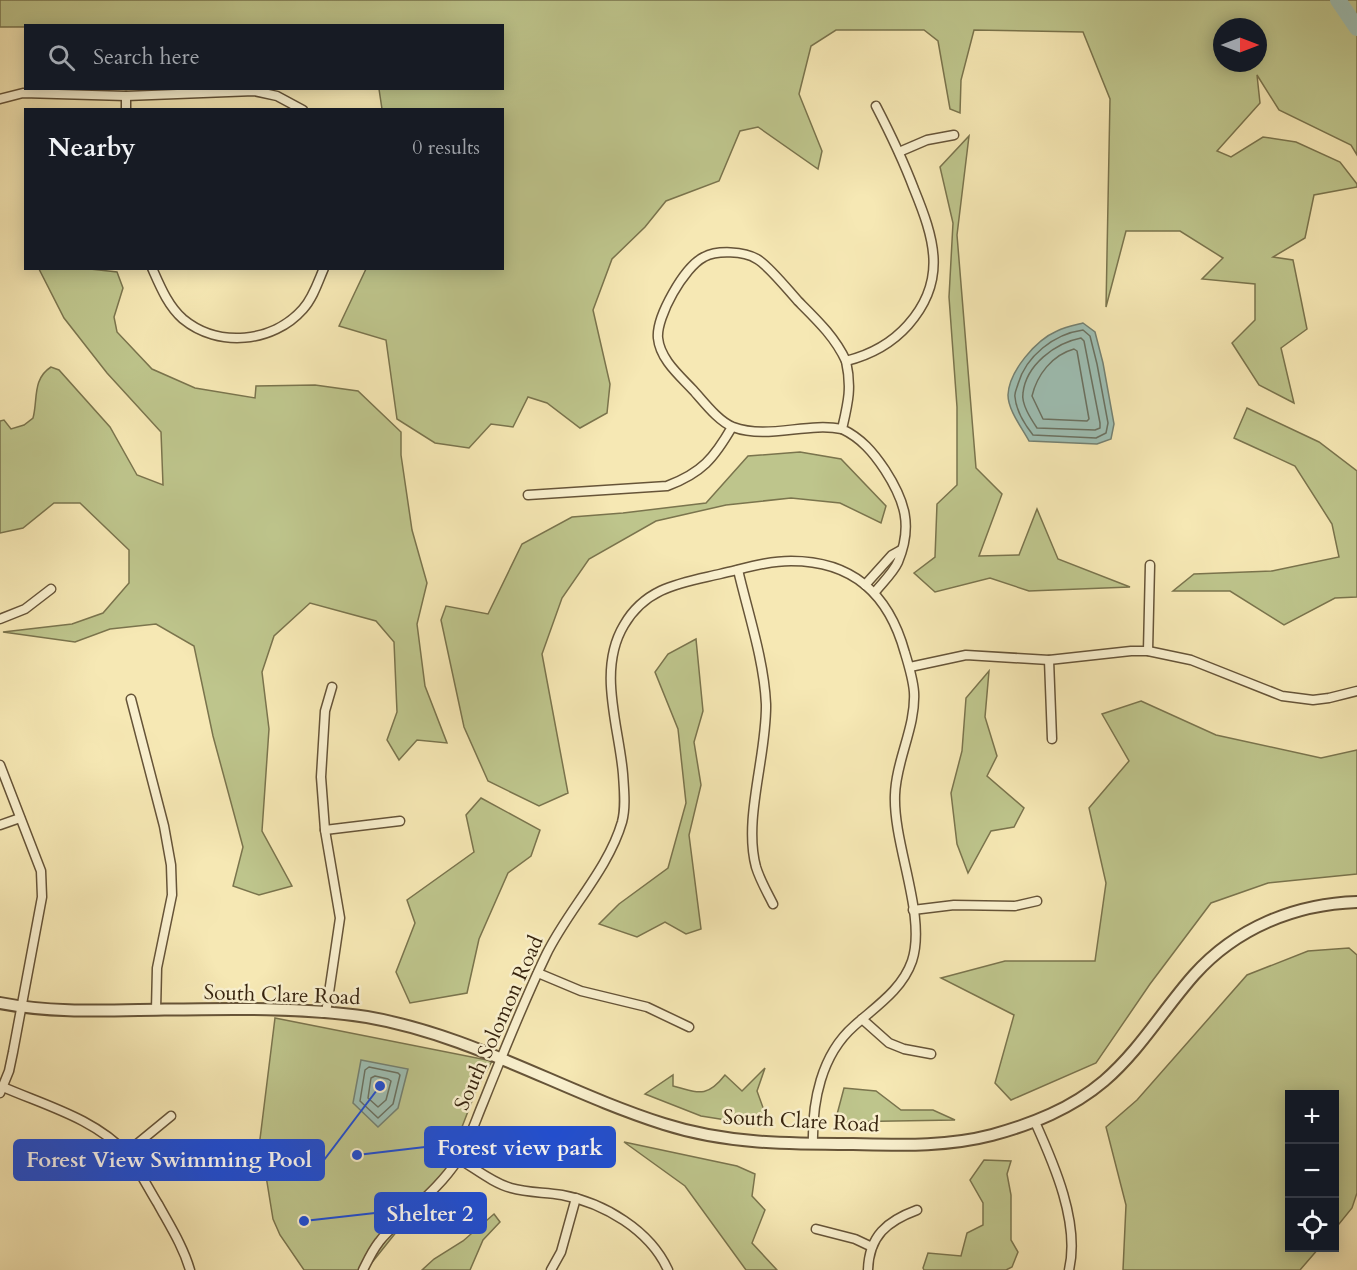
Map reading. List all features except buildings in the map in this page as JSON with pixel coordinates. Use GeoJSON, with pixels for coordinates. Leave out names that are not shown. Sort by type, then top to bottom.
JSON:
{"type":"FeatureCollection","features":[{"type":"Feature","properties":{"kind":"street"},"geometry":{"type":"LineString","coordinates":[[0,99],[23,93],[126,96],[254,91],[277,96],[299,108]]}},
{"type":"Feature","properties":{"kind":"street"},"geometry":{"type":"LineString","coordinates":[[126,96],[126,108]]}},
{"type":"Feature","properties":{"kind":"street"},"geometry":{"type":"LineString","coordinates":[[846,361],[859,358],[897,338],[918,314],[929,293],[934,259],[930,229],[899,152],[876,106]]}},
{"type":"Feature","properties":{"kind":"street"},"geometry":{"type":"LineString","coordinates":[[899,152],[927,140],[954,135]]}},
{"type":"Feature","properties":{"kind":"street"},"geometry":{"type":"LineString","coordinates":[[813,1144],[812,1130],[819,1081],[828,1058],[837,1044],[890,995],[903,979],[911,962],[916,933],[896,814],[895,793],[914,708],[914,693],[910,667],[899,629],[875,592],[897,564],[906,533],[905,508],[897,489],[867,446],[853,434],[842,429],[817,427],[773,432],[732,426],[715,413],[674,370],[662,352],[658,337],[660,320],[670,296],[704,257],[724,253],[743,254],[757,259],[835,340],[846,361],[850,380],[849,400],[842,429]]}},
{"type":"Feature","properties":{"kind":"street"},"geometry":{"type":"LineString","coordinates":[[153,270],[161,289],[182,318],[212,335],[244,339],[272,332],[295,318],[315,291],[323,270]]}},
{"type":"Feature","properties":{"kind":"street"},"geometry":{"type":"LineString","coordinates":[[528,495],[667,486],[687,478],[717,454],[732,426]]}},
{"type":"Feature","properties":{"kind":"street"},"geometry":{"type":"LineString","coordinates":[[865,585],[892,555],[901,550]]}},
{"type":"Feature","properties":{"kind":"street","name":"South Solomon Road"},"geometry":{"type":"LineString","coordinates":[[363,1270],[380,1241],[428,1196],[459,1159],[548,950],[598,870],[622,822],[625,796],[622,757],[610,684],[612,655],[623,626],[639,605],[656,591],[770,563],[805,562],[835,568],[875,592]]}},
{"type":"Feature","properties":{"kind":"street"},"geometry":{"type":"LineString","coordinates":[[1148,651],[1150,565]]}},
{"type":"Feature","properties":{"kind":"street"},"geometry":{"type":"LineString","coordinates":[[738,570],[763,677],[766,702],[766,724],[752,847],[756,867],[773,904]]}},
{"type":"Feature","properties":{"kind":"street"},"geometry":{"type":"LineString","coordinates":[[0,619],[25,609],[51,589]]}},
{"type":"Feature","properties":{"kind":"street"},"geometry":{"type":"LineString","coordinates":[[910,667],[966,655],[1049,660],[1148,651],[1191,660],[1282,696],[1312,700],[1357,691]]}},
{"type":"Feature","properties":{"kind":"street"},"geometry":{"type":"LineString","coordinates":[[1049,660],[1052,739]]}},
{"type":"Feature","properties":{"kind":"street"},"geometry":{"type":"LineString","coordinates":[[326,1013],[340,918],[325,830],[321,777],[322,731],[332,687]]}},
{"type":"Feature","properties":{"kind":"street"},"geometry":{"type":"LineString","coordinates":[[131,699],[164,826],[171,865],[172,895],[158,968],[156,1010]]}},
{"type":"Feature","properties":{"kind":"street"},"geometry":{"type":"LineString","coordinates":[[0,765],[41,871],[42,897],[11,1061],[1,1090],[88,1124],[126,1154],[174,1232],[184,1251],[190,1270]]}},
{"type":"Feature","properties":{"kind":"street"},"geometry":{"type":"LineString","coordinates":[[0,825],[20,818]]}},
{"type":"Feature","properties":{"kind":"street"},"geometry":{"type":"LineString","coordinates":[[325,830],[400,821]]}},
{"type":"Feature","properties":{"kind":"street"},"geometry":{"type":"LineString","coordinates":[[913,910],[954,905],[1015,906],[1037,901]]}},
{"type":"Feature","properties":{"kind":"street","name":"South Clare Road"},"geometry":{"type":"LineString","coordinates":[[0,1003],[69,1011],[326,1013],[370,1018],[450,1038],[637,1114],[686,1130],[752,1142],[914,1145],[956,1142],[991,1135],[1035,1122],[1075,1101],[1107,1079],[1143,1041],[1196,973],[1225,946],[1260,925],[1297,910],[1357,902]]}},
{"type":"Feature","properties":{"kind":"street"},"geometry":{"type":"LineString","coordinates":[[538,973],[581,991],[647,1006],[689,1027]]}},
{"type":"Feature","properties":{"kind":"street"},"geometry":{"type":"LineString","coordinates":[[862,1019],[890,1043],[904,1049],[931,1054]]}},
{"type":"Feature","properties":{"kind":"street"},"geometry":{"type":"LineString","coordinates":[[126,1154],[171,1116]]}},
{"type":"Feature","properties":{"kind":"street"},"geometry":{"type":"LineString","coordinates":[[1035,1122],[1060,1180],[1071,1246],[1069,1270]]}},
{"type":"Feature","properties":{"kind":"street"},"geometry":{"type":"LineString","coordinates":[[459,1159],[511,1188],[576,1198],[594,1205],[635,1228],[663,1259],[668,1270]]}},
{"type":"Feature","properties":{"kind":"street"},"geometry":{"type":"LineString","coordinates":[[551,1270],[561,1252],[576,1198]]}},
{"type":"Feature","properties":{"kind":"street"},"geometry":{"type":"LineString","coordinates":[[868,1270],[872,1247],[886,1226],[896,1218],[917,1210]]}},
{"type":"Feature","properties":{"kind":"street"},"geometry":{"type":"LineString","coordinates":[[816,1229],[855,1239],[872,1247]]}},
{"type":"Feature","properties":{"kind":"green space"},"geometry":{"type":"Polygon","coordinates":[[[0,0],[1357,0],[1357,155],[1351,145],[1279,110],[1257,75],[1260,103],[1217,151],[1231,157],[1263,137],[1296,142],[1340,162],[1357,187],[1314,195],[1305,238],[1273,257],[1293,260],[1307,329],[1281,348],[1294,403],[1259,385],[1232,343],[1255,320],[1255,284],[1202,279],[1223,258],[1180,231],[1126,231],[1106,307],[1110,99],[1083,32],[974,30],[961,80],[960,113],[950,109],[938,41],[924,30],[836,30],[811,46],[799,94],[822,151],[818,169],[758,127],[740,131],[719,181],[666,201],[645,227],[612,259],[593,310],[610,384],[607,413],[580,428],[547,403],[528,397],[513,427],[491,424],[469,448],[435,443],[397,419],[386,340],[339,326],[366,270],[504,270],[504,108],[382,108],[379,90],[504,90],[504,24],[24,24],[24,27],[0,27],[0,0]]]}},
{"type":"Feature","properties":{"kind":"green space"},"geometry":{"type":"Polygon","coordinates":[[[969,136],[957,235],[976,468],[1002,494],[979,556],[1019,555],[1037,509],[1058,559],[1130,587],[1029,591],[990,578],[935,592],[914,573],[935,557],[937,504],[957,485],[957,407],[949,297],[953,223],[940,167],[969,136]]]}},
{"type":"Feature","properties":{"kind":"green space"},"geometry":{"type":"Polygon","coordinates":[[[40,270],[117,272],[123,288],[114,317],[117,332],[152,369],[195,388],[255,398],[256,386],[315,385],[358,391],[401,432],[401,455],[412,530],[427,583],[417,624],[425,686],[447,743],[417,740],[399,760],[387,740],[397,712],[394,642],[376,621],[310,603],[274,636],[262,672],[269,729],[262,831],[292,886],[259,895],[233,886],[243,847],[213,736],[194,646],[156,624],[110,629],[75,642],[3,632],[72,624],[103,613],[129,583],[129,550],[80,503],[54,503],[23,528],[0,533],[0,421],[4,420],[11,429],[24,425],[33,418],[38,384],[45,372],[51,367],[59,370],[110,427],[137,475],[163,485],[161,432],[107,373],[64,318],[40,270]]]}},
{"type":"Feature","properties":{"kind":"green space"},"geometry":{"type":"Polygon","coordinates":[[[1247,408],[1319,442],[1357,471],[1357,597],[1335,598],[1284,625],[1230,591],[1173,591],[1194,574],[1272,571],[1339,557],[1332,524],[1295,466],[1234,438],[1247,408]]]}},
{"type":"Feature","properties":{"kind":"green space"},"geometry":{"type":"Polygon","coordinates":[[[800,452],[841,459],[886,506],[881,523],[840,503],[791,498],[726,505],[656,521],[589,559],[562,598],[542,654],[568,793],[539,806],[488,781],[464,727],[441,620],[446,606],[488,614],[522,544],[572,517],[706,503],[748,456],[800,452]]]}},
{"type":"Feature","properties":{"kind":"green space"},"geometry":{"type":"Polygon","coordinates":[[[696,639],[703,711],[694,742],[701,785],[689,835],[701,929],[686,934],[665,922],[637,937],[599,924],[619,904],[668,868],[686,803],[678,729],[655,672],[668,654],[696,639]]]}},
{"type":"Feature","properties":{"kind":"green space"},"geometry":{"type":"Polygon","coordinates":[[[989,671],[985,717],[997,756],[987,776],[1024,808],[1014,827],[991,831],[968,873],[957,844],[951,793],[962,751],[966,698],[989,671]]]}},
{"type":"Feature","properties":{"kind":"green space"},"geometry":{"type":"Polygon","coordinates":[[[1141,701],[1216,735],[1321,758],[1357,750],[1357,874],[1268,883],[1211,903],[1150,984],[1096,1063],[1011,1100],[995,1083],[1014,1015],[941,978],[1005,961],[1095,961],[1106,883],[1089,808],[1129,761],[1102,714],[1141,701]]]}},
{"type":"Feature","properties":{"kind":"green space"},"geometry":{"type":"Polygon","coordinates":[[[481,798],[540,830],[531,856],[508,873],[479,939],[467,993],[410,1003],[396,972],[415,923],[407,900],[474,852],[466,815],[481,798]]]}},
{"type":"Feature","properties":{"kind":"green space"},"geometry":{"type":"Polygon","coordinates":[[[1349,948],[1357,955],[1357,1193],[1352,1208],[1339,1224],[1339,1090],[1285,1090],[1285,1252],[1316,1252],[1300,1270],[1123,1270],[1126,1205],[1106,1127],[1137,1100],[1247,975],[1308,951],[1349,948]]]}},
{"type":"Feature","properties":{"kind":"green space"},"geometry":{"type":"Polygon","coordinates":[[[275,1018],[492,1061],[477,1088],[445,1171],[366,1270],[304,1270],[280,1235],[273,1219],[260,1139],[275,1018]]]}},
{"type":"Feature","properties":{"kind":"green space"},"geometry":{"type":"Polygon","coordinates":[[[765,1068],[757,1091],[770,1127],[701,1116],[645,1094],[673,1075],[673,1086],[702,1092],[713,1087],[725,1075],[742,1091],[765,1068]]]}},
{"type":"Feature","properties":{"kind":"green space"},"geometry":{"type":"Polygon","coordinates":[[[844,1088],[876,1091],[901,1110],[933,1110],[955,1120],[835,1122],[844,1088]]]}},
{"type":"Feature","properties":{"kind":"green space"},"geometry":{"type":"Polygon","coordinates":[[[624,1142],[737,1166],[755,1174],[752,1196],[765,1210],[752,1243],[777,1270],[746,1270],[685,1186],[624,1142]]]}},
{"type":"Feature","properties":{"kind":"green space"},"geometry":{"type":"Polygon","coordinates":[[[984,1160],[1011,1161],[1007,1174],[1011,1195],[1011,1240],[1018,1252],[1012,1267],[1006,1270],[924,1270],[928,1253],[961,1256],[967,1233],[983,1225],[983,1203],[970,1180],[984,1160]]]}},
{"type":"Feature","properties":{"kind":"green space"},"geometry":{"type":"Polygon","coordinates":[[[494,1214],[500,1222],[483,1240],[470,1270],[422,1270],[434,1259],[463,1241],[494,1214]]]}},
{"type":"Feature","properties":{"kind":"water"},"geometry":{"type":"Polygon","coordinates":[[[1083,323],[1095,332],[1103,363],[1114,424],[1111,439],[1097,444],[1029,441],[1009,401],[1008,395],[1013,376],[1025,357],[1041,341],[1060,330],[1083,323]]]}},
{"type":"Feature","properties":{"kind":"water"},"geometry":{"type":"Polygon","coordinates":[[[361,1060],[408,1069],[398,1108],[378,1127],[353,1103],[361,1060]]]}},
{"type":"Feature","properties":{"kind":"waterway"},"geometry":{"type":"LineString","coordinates":[[1338,0],[1357,28]]}},
{"type":"Feature","properties":{"kind":"place","name":"Forest View Swimming Pool"},"geometry":{"type":"Point","coordinates":[380,1086]}},
{"type":"Feature","properties":{"kind":"place","name":"Forest view park"},"geometry":{"type":"Point","coordinates":[357,1155]}},
{"type":"Feature","properties":{"kind":"place","name":"Shelter 2"},"geometry":{"type":"Point","coordinates":[304,1221]}}]}
